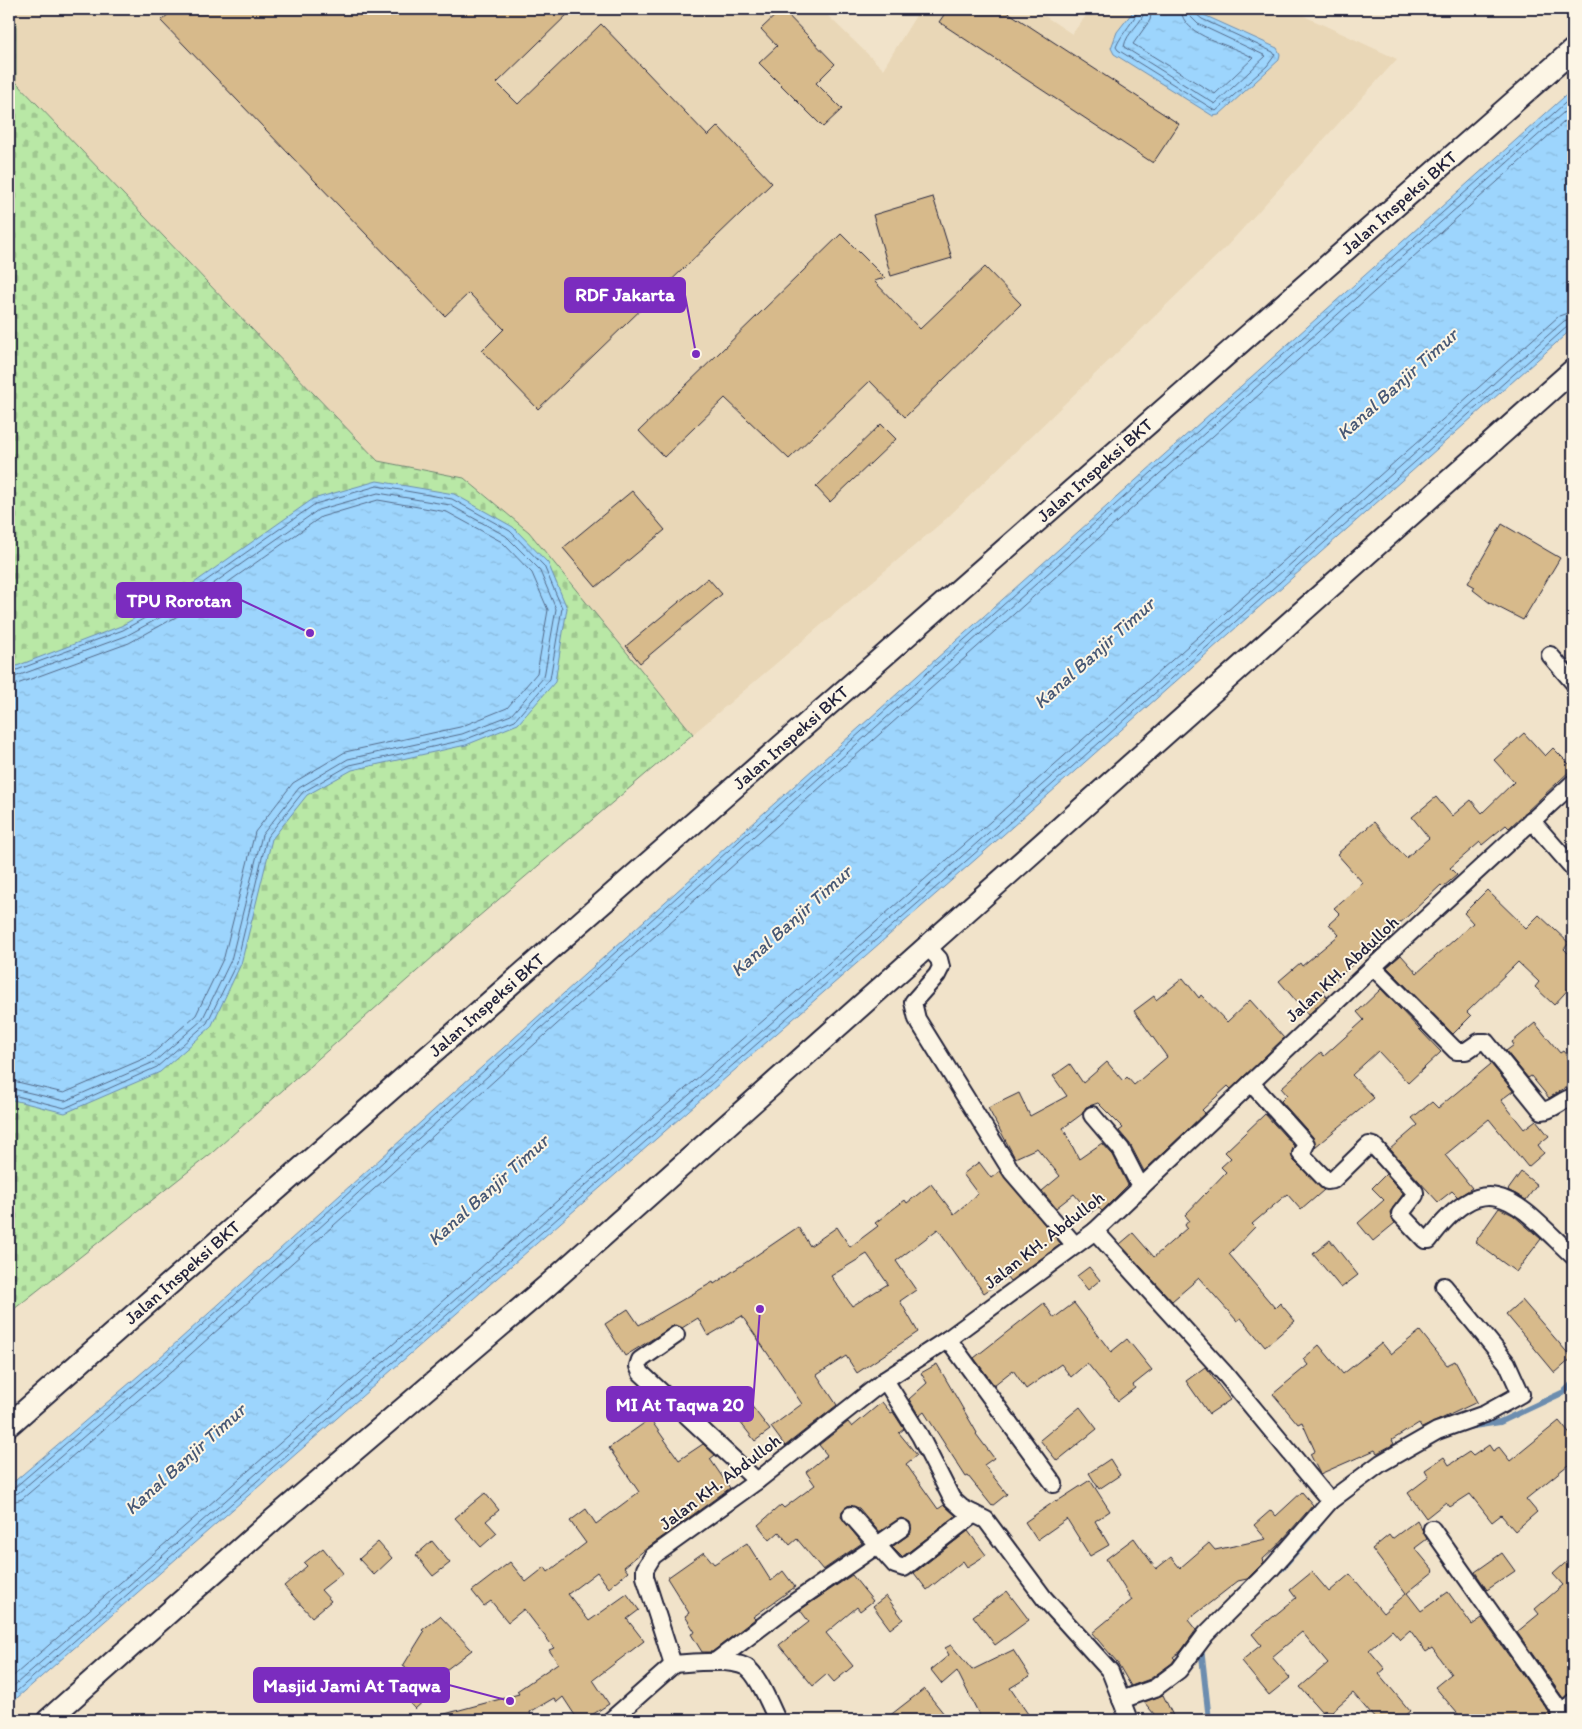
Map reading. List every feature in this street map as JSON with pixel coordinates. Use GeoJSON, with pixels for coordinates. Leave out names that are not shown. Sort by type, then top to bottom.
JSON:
{"type":"FeatureCollection","features":[{"type":"Feature","properties":{"kind":"street","name":"Jalan Inspeksi BKT"},"geometry":{"type":"LineString","coordinates":[[9,1425],[1573,50]]}},
{"type":"Feature","properties":{"kind":"street"},"geometry":{"type":"LineString","coordinates":[[48,1720],[274,1519],[548,1285],[1573,370]]}},
{"type":"Feature","properties":{"kind":"street"},"geometry":{"type":"LineString","coordinates":[[1550,655],[1573,682]]}},
{"type":"Feature","properties":{"kind":"street","name":"Jalan KH. Abdulloh"},"geometry":{"type":"LineString","coordinates":[[672,1664],[645,1577],[648,1564],[653,1556],[757,1481],[885,1380],[948,1339],[1074,1244],[1095,1231],[1373,967],[1573,783]]}},
{"type":"Feature","properties":{"kind":"street"},"geometry":{"type":"LineString","coordinates":[[1532,820],[1573,868]]}},
{"type":"Feature","properties":{"kind":"street"},"geometry":{"type":"LineString","coordinates":[[927,946],[938,959],[941,967],[937,975],[913,1002],[917,1019],[1012,1172],[1074,1244]]}},
{"type":"Feature","properties":{"kind":"street"},"geometry":{"type":"LineString","coordinates":[[1373,967],[1456,1051],[1466,1051],[1479,1042],[1486,1042],[1542,1111],[1550,1110],[1566,1098],[1573,1097]]}},
{"type":"Feature","properties":{"kind":"street"},"geometry":{"type":"LineString","coordinates":[[1251,1083],[1306,1144],[1301,1154],[1327,1181],[1332,1180],[1368,1146],[1374,1146],[1415,1192],[1415,1195],[1400,1214],[1425,1240],[1429,1240],[1455,1209],[1476,1196],[1487,1195],[1514,1204],[1528,1214],[1573,1256]]}},
{"type":"Feature","properties":{"kind":"street"},"geometry":{"type":"LineString","coordinates":[[1092,1115],[1121,1149],[1141,1188]]}},
{"type":"Feature","properties":{"kind":"street"},"geometry":{"type":"LineString","coordinates":[[1095,1231],[1225,1374],[1330,1501]]}},
{"type":"Feature","properties":{"kind":"street"},"geometry":{"type":"LineString","coordinates":[[1121,1700],[1155,1688],[1179,1670],[1206,1634],[1271,1569],[1330,1501],[1381,1463],[1430,1434],[1486,1414],[1521,1394],[1507,1363],[1444,1286]]}},
{"type":"Feature","properties":{"kind":"street"},"geometry":{"type":"LineString","coordinates":[[676,1335],[640,1360],[638,1366],[641,1373],[757,1481]]}},
{"type":"Feature","properties":{"kind":"street"},"geometry":{"type":"LineString","coordinates":[[948,1339],[1054,1484]]}},
{"type":"Feature","properties":{"kind":"street"},"geometry":{"type":"LineString","coordinates":[[885,1380],[920,1436],[952,1499],[962,1508],[986,1520],[1044,1598],[1110,1671],[1129,1720]]}},
{"type":"Feature","properties":{"kind":"street"},"geometry":{"type":"LineString","coordinates":[[851,1515],[895,1565],[904,1568],[974,1514]]}},
{"type":"Feature","properties":{"kind":"street"},"geometry":{"type":"LineString","coordinates":[[715,1662],[789,1606],[902,1528]]}},
{"type":"Feature","properties":{"kind":"street"},"geometry":{"type":"LineString","coordinates":[[1432,1529],[1561,1718],[1573,1702]]}},
{"type":"Feature","properties":{"kind":"street"},"geometry":{"type":"LineString","coordinates":[[611,1720],[659,1680],[671,1668],[672,1664],[715,1662],[741,1665],[751,1672],[777,1720]]}},
{"type":"Feature","properties":{"kind":"shaded area"},"geometry":{"type":"Polygon","coordinates":[[[9,9],[821,9],[883,69],[920,9],[1034,9],[1072,34],[1091,9],[1289,9],[1397,59],[1226,247],[947,518],[693,734],[529,532],[464,478],[378,461],[16,82],[16,23],[9,14],[9,9]]]}},
{"type":"Feature","properties":{"kind":"green space"},"geometry":{"type":"Polygon","coordinates":[[[9,14],[16,23],[16,82],[378,461],[464,478],[529,532],[693,734],[478,917],[213,1152],[9,1313],[9,14]]]}},
{"type":"Feature","properties":{"kind":"water"},"geometry":{"type":"Polygon","coordinates":[[[1135,9],[1198,9],[1204,15],[1277,48],[1280,54],[1279,60],[1219,115],[1213,116],[1114,54],[1111,48],[1117,32],[1135,9]]]}},
{"type":"Feature","properties":{"kind":"water","name":"Kanal Banjir Timur"},"geometry":{"type":"Polygon","coordinates":[[[1573,89],[1573,328],[976,859],[9,1705],[9,1486],[158,1359],[746,829],[1573,89]]]}},
{"type":"Feature","properties":{"kind":"water"},"geometry":{"type":"Polygon","coordinates":[[[377,481],[454,494],[513,527],[548,563],[567,608],[555,682],[518,724],[466,745],[352,770],[307,795],[272,839],[241,964],[211,1027],[160,1072],[65,1113],[9,1099],[9,669],[121,626],[177,595],[313,499],[377,481]]]}},
{"type":"Feature","properties":{"kind":"building"},"geometry":{"type":"Polygon","coordinates":[[[174,9],[573,9],[497,83],[518,104],[601,24],[708,136],[718,126],[772,183],[538,409],[482,351],[504,329],[469,293],[445,316],[161,21],[174,9]]]}},
{"type":"Feature","properties":{"kind":"building"},"geometry":{"type":"Polygon","coordinates":[[[782,9],[835,64],[816,83],[842,109],[823,127],[759,63],[777,46],[761,29],[782,9]]]}},
{"type":"Feature","properties":{"kind":"building"},"geometry":{"type":"Polygon","coordinates":[[[948,9],[1003,9],[1179,124],[1153,163],[939,22],[948,9]]]}},
{"type":"Feature","properties":{"kind":"building"},"geometry":{"type":"Polygon","coordinates":[[[933,197],[952,258],[891,276],[873,215],[933,197]]]}},
{"type":"Feature","properties":{"kind":"building"},"geometry":{"type":"Polygon","coordinates":[[[841,234],[885,278],[874,281],[920,329],[985,267],[1021,304],[905,417],[870,381],[789,459],[725,398],[664,457],[639,431],[841,234]]]}},
{"type":"Feature","properties":{"kind":"building"},"geometry":{"type":"Polygon","coordinates":[[[881,424],[896,439],[830,502],[816,487],[881,424]]]}},
{"type":"Feature","properties":{"kind":"building"},"geometry":{"type":"Polygon","coordinates":[[[632,491],[665,530],[596,587],[563,548],[632,491]]]}},
{"type":"Feature","properties":{"kind":"building"},"geometry":{"type":"Polygon","coordinates":[[[1502,524],[1560,558],[1523,620],[1490,603],[1473,590],[1475,587],[1468,583],[1502,524]]]}},
{"type":"Feature","properties":{"kind":"building"},"geometry":{"type":"Polygon","coordinates":[[[708,578],[722,594],[640,663],[626,646],[708,578]]]}},
{"type":"Feature","properties":{"kind":"building"},"geometry":{"type":"Polygon","coordinates":[[[1524,733],[1545,756],[1553,748],[1573,768],[1509,828],[1506,825],[1482,845],[1480,842],[1450,868],[1457,875],[1443,887],[1441,885],[1397,926],[1398,928],[1373,953],[1370,949],[1323,991],[1327,997],[1308,1015],[1279,981],[1300,963],[1302,966],[1339,935],[1329,924],[1340,914],[1334,908],[1363,883],[1337,854],[1374,822],[1406,858],[1429,838],[1412,817],[1436,797],[1452,816],[1471,800],[1482,813],[1514,782],[1494,760],[1524,733]]]}},
{"type":"Feature","properties":{"kind":"building"},"geometry":{"type":"Polygon","coordinates":[[[1487,890],[1526,928],[1539,915],[1569,943],[1564,949],[1573,958],[1573,984],[1554,1005],[1535,987],[1539,982],[1518,962],[1467,1012],[1471,1016],[1453,1034],[1387,967],[1401,955],[1417,973],[1473,923],[1464,913],[1487,890]]]}},
{"type":"Feature","properties":{"kind":"building"},"geometry":{"type":"Polygon","coordinates":[[[1183,978],[1199,998],[1201,995],[1227,1022],[1250,1000],[1284,1038],[1231,1089],[1228,1086],[1202,1110],[1205,1113],[1144,1171],[1130,1144],[1119,1131],[1123,1128],[1098,1103],[1086,1107],[1082,1114],[1063,1128],[1079,1159],[1102,1143],[1113,1155],[1128,1185],[1102,1211],[1098,1207],[1090,1213],[1074,1194],[1056,1208],[1042,1191],[1060,1176],[1037,1148],[1015,1158],[988,1108],[1019,1093],[1030,1116],[1067,1096],[1053,1076],[1070,1064],[1083,1083],[1107,1062],[1123,1081],[1127,1077],[1134,1085],[1167,1057],[1134,1011],[1154,996],[1156,1000],[1183,978]]]}},
{"type":"Feature","properties":{"kind":"building"},"geometry":{"type":"Polygon","coordinates":[[[1381,989],[1441,1052],[1408,1083],[1378,1051],[1352,1075],[1374,1098],[1315,1147],[1313,1137],[1281,1101],[1287,1095],[1281,1088],[1321,1052],[1324,1056],[1364,1020],[1357,1012],[1381,989]]]}},
{"type":"Feature","properties":{"kind":"building"},"geometry":{"type":"Polygon","coordinates":[[[1535,1023],[1560,1053],[1563,1051],[1573,1063],[1573,1083],[1549,1098],[1531,1076],[1528,1078],[1506,1051],[1514,1045],[1512,1042],[1535,1023]]]}},
{"type":"Feature","properties":{"kind":"building"},"geometry":{"type":"Polygon","coordinates":[[[1491,1064],[1513,1091],[1501,1100],[1524,1129],[1536,1120],[1549,1136],[1538,1145],[1544,1153],[1528,1167],[1489,1119],[1445,1155],[1472,1188],[1458,1197],[1452,1191],[1438,1202],[1390,1149],[1418,1125],[1412,1118],[1432,1102],[1438,1108],[1491,1064]]]}},
{"type":"Feature","properties":{"kind":"building"},"geometry":{"type":"Polygon","coordinates":[[[1265,1114],[1294,1146],[1291,1155],[1294,1161],[1324,1190],[1301,1210],[1287,1194],[1252,1224],[1255,1227],[1229,1254],[1275,1308],[1280,1303],[1295,1321],[1265,1347],[1241,1318],[1237,1321],[1199,1278],[1172,1301],[1120,1244],[1133,1233],[1154,1257],[1187,1228],[1185,1225],[1189,1220],[1185,1215],[1226,1172],[1221,1167],[1231,1158],[1225,1152],[1265,1114]]]}},
{"type":"Feature","properties":{"kind":"building"},"geometry":{"type":"Polygon","coordinates":[[[979,1162],[991,1178],[1000,1171],[1061,1244],[1010,1281],[1007,1277],[984,1293],[938,1229],[896,1261],[916,1290],[900,1301],[918,1332],[857,1373],[846,1356],[817,1375],[837,1405],[785,1446],[771,1427],[802,1404],[742,1316],[708,1336],[698,1318],[682,1328],[675,1325],[625,1356],[605,1324],[628,1309],[639,1325],[713,1282],[714,1284],[798,1227],[810,1246],[837,1227],[850,1247],[878,1226],[875,1223],[905,1200],[907,1203],[931,1184],[954,1214],[978,1194],[963,1174],[979,1162]],[[867,1254],[831,1276],[852,1306],[888,1284],[867,1254]]]}},
{"type":"Feature","properties":{"kind":"building"},"geometry":{"type":"Polygon","coordinates":[[[1521,1172],[1537,1185],[1526,1200],[1508,1190],[1521,1172]]]}},
{"type":"Feature","properties":{"kind":"building"},"geometry":{"type":"Polygon","coordinates":[[[1386,1174],[1403,1194],[1390,1212],[1395,1223],[1373,1241],[1358,1223],[1384,1200],[1372,1188],[1386,1174]]]}},
{"type":"Feature","properties":{"kind":"building"},"geometry":{"type":"Polygon","coordinates":[[[1499,1208],[1513,1215],[1541,1239],[1516,1272],[1475,1242],[1499,1208]]]}},
{"type":"Feature","properties":{"kind":"building"},"geometry":{"type":"Polygon","coordinates":[[[1330,1240],[1358,1275],[1341,1288],[1313,1254],[1330,1240]]]}},
{"type":"Feature","properties":{"kind":"building"},"geometry":{"type":"Polygon","coordinates":[[[1089,1267],[1100,1280],[1088,1290],[1077,1276],[1089,1267]]]}},
{"type":"Feature","properties":{"kind":"building"},"geometry":{"type":"Polygon","coordinates":[[[1522,1300],[1572,1358],[1555,1373],[1506,1314],[1522,1300]]]}},
{"type":"Feature","properties":{"kind":"building"},"geometry":{"type":"Polygon","coordinates":[[[1044,1303],[1054,1318],[1074,1303],[1111,1352],[1127,1339],[1152,1370],[1133,1385],[1135,1388],[1118,1401],[1087,1363],[1071,1377],[1061,1364],[1026,1389],[1013,1370],[994,1385],[974,1358],[1044,1303]]]}},
{"type":"Feature","properties":{"kind":"building"},"geometry":{"type":"Polygon","coordinates":[[[1420,1331],[1447,1365],[1455,1361],[1477,1402],[1422,1428],[1419,1423],[1392,1440],[1394,1444],[1381,1451],[1377,1453],[1375,1450],[1320,1474],[1310,1454],[1315,1451],[1302,1422],[1298,1424],[1273,1394],[1308,1365],[1303,1359],[1319,1345],[1343,1374],[1382,1343],[1391,1354],[1420,1331]]]}},
{"type":"Feature","properties":{"kind":"building"},"geometry":{"type":"Polygon","coordinates":[[[937,1364],[976,1434],[994,1458],[984,1465],[1007,1494],[992,1506],[968,1476],[966,1477],[924,1412],[919,1416],[909,1399],[927,1383],[921,1373],[937,1364]]]}},
{"type":"Feature","properties":{"kind":"building"},"geometry":{"type":"Polygon","coordinates":[[[1205,1367],[1230,1400],[1209,1414],[1186,1381],[1205,1367]]]}},
{"type":"Feature","properties":{"kind":"building"},"geometry":{"type":"Polygon","coordinates":[[[747,1400],[770,1430],[755,1441],[732,1412],[747,1400]]]}},
{"type":"Feature","properties":{"kind":"building"},"geometry":{"type":"Polygon","coordinates":[[[882,1402],[891,1413],[893,1412],[904,1429],[899,1433],[917,1455],[906,1464],[938,1509],[944,1505],[956,1516],[902,1557],[892,1547],[911,1533],[910,1522],[901,1518],[879,1532],[859,1508],[849,1505],[842,1511],[841,1517],[862,1543],[823,1570],[797,1539],[790,1545],[779,1532],[770,1540],[758,1525],[781,1505],[784,1508],[815,1485],[806,1472],[827,1455],[819,1445],[848,1422],[852,1427],[882,1402]]]}},
{"type":"Feature","properties":{"kind":"building"},"geometry":{"type":"Polygon","coordinates":[[[1080,1407],[1097,1429],[1057,1461],[1040,1440],[1080,1407]]]}},
{"type":"Feature","properties":{"kind":"building"},"geometry":{"type":"Polygon","coordinates":[[[650,1419],[679,1460],[703,1444],[715,1455],[710,1459],[730,1488],[624,1567],[628,1572],[609,1588],[597,1572],[568,1594],[589,1621],[627,1594],[639,1610],[627,1619],[644,1641],[593,1680],[609,1704],[584,1720],[578,1720],[563,1697],[557,1702],[554,1698],[530,1712],[532,1720],[442,1720],[441,1715],[519,1694],[517,1691],[558,1663],[549,1650],[554,1648],[524,1609],[508,1622],[491,1601],[484,1606],[472,1591],[510,1562],[526,1582],[545,1567],[548,1572],[586,1543],[570,1521],[586,1509],[596,1524],[639,1492],[609,1448],[650,1419]]]}},
{"type":"Feature","properties":{"kind":"building"},"geometry":{"type":"Polygon","coordinates":[[[1559,1421],[1573,1438],[1573,1461],[1526,1499],[1537,1512],[1515,1531],[1501,1515],[1492,1522],[1470,1494],[1450,1507],[1446,1502],[1426,1518],[1408,1493],[1429,1477],[1425,1470],[1444,1457],[1449,1465],[1469,1452],[1473,1456],[1489,1445],[1493,1451],[1499,1447],[1510,1461],[1559,1421]]]}},
{"type":"Feature","properties":{"kind":"building"},"geometry":{"type":"Polygon","coordinates":[[[1110,1459],[1120,1475],[1099,1489],[1089,1473],[1110,1459]]]}},
{"type":"Feature","properties":{"kind":"building"},"geometry":{"type":"Polygon","coordinates":[[[1090,1480],[1110,1511],[1095,1521],[1109,1545],[1090,1556],[1067,1519],[1037,1540],[1025,1522],[1090,1480]]]}},
{"type":"Feature","properties":{"kind":"building"},"geometry":{"type":"Polygon","coordinates":[[[1302,1492],[1313,1505],[1263,1559],[1264,1562],[1247,1579],[1238,1581],[1188,1620],[1196,1630],[1181,1651],[1173,1657],[1175,1659],[1172,1663],[1150,1679],[1131,1686],[1117,1662],[1092,1633],[1132,1600],[1106,1559],[1134,1538],[1156,1569],[1171,1557],[1180,1568],[1209,1543],[1215,1550],[1266,1539],[1254,1525],[1271,1510],[1276,1516],[1302,1492]]]}},
{"type":"Feature","properties":{"kind":"building"},"geometry":{"type":"Polygon","coordinates":[[[485,1493],[499,1510],[486,1521],[497,1533],[481,1547],[455,1518],[485,1493]]]}},
{"type":"Feature","properties":{"kind":"building"},"geometry":{"type":"Polygon","coordinates":[[[1417,1520],[1427,1539],[1415,1548],[1434,1571],[1407,1593],[1421,1611],[1448,1592],[1472,1625],[1482,1618],[1551,1715],[1548,1720],[1463,1720],[1435,1687],[1451,1674],[1432,1648],[1426,1652],[1410,1630],[1400,1639],[1392,1630],[1369,1650],[1385,1669],[1379,1674],[1410,1711],[1399,1720],[1376,1720],[1353,1693],[1332,1711],[1321,1711],[1300,1687],[1328,1663],[1302,1632],[1272,1657],[1290,1678],[1269,1695],[1241,1661],[1261,1645],[1252,1634],[1296,1598],[1290,1590],[1312,1572],[1329,1592],[1350,1574],[1383,1613],[1406,1594],[1372,1549],[1389,1535],[1392,1539],[1417,1520]]]}},
{"type":"Feature","properties":{"kind":"building"},"geometry":{"type":"Polygon","coordinates":[[[968,1531],[986,1555],[967,1567],[963,1561],[927,1590],[914,1573],[968,1531]]]}},
{"type":"Feature","properties":{"kind":"building"},"geometry":{"type":"Polygon","coordinates":[[[432,1541],[450,1563],[433,1576],[416,1555],[432,1541]]]}},
{"type":"Feature","properties":{"kind":"building"},"geometry":{"type":"Polygon","coordinates":[[[378,1542],[392,1558],[374,1575],[359,1559],[378,1542]]]}},
{"type":"Feature","properties":{"kind":"building"},"geometry":{"type":"Polygon","coordinates":[[[747,1543],[771,1581],[783,1571],[795,1587],[753,1617],[755,1619],[712,1652],[702,1652],[691,1634],[695,1632],[685,1616],[689,1613],[667,1578],[704,1552],[714,1564],[747,1543]]]}},
{"type":"Feature","properties":{"kind":"building"},"geometry":{"type":"Polygon","coordinates":[[[323,1548],[343,1573],[321,1590],[331,1601],[312,1617],[284,1586],[307,1566],[304,1563],[323,1548]]]}},
{"type":"Feature","properties":{"kind":"building"},"geometry":{"type":"Polygon","coordinates":[[[1502,1553],[1515,1571],[1487,1590],[1475,1572],[1502,1553]]]}},
{"type":"Feature","properties":{"kind":"building"},"geometry":{"type":"Polygon","coordinates":[[[1573,1556],[1573,1692],[1563,1698],[1517,1632],[1539,1614],[1535,1609],[1563,1585],[1553,1574],[1573,1556]]]}},
{"type":"Feature","properties":{"kind":"building"},"geometry":{"type":"Polygon","coordinates":[[[852,1575],[873,1601],[860,1611],[857,1607],[826,1633],[853,1666],[834,1682],[827,1674],[813,1686],[779,1645],[809,1622],[800,1610],[852,1575]]]}},
{"type":"Feature","properties":{"kind":"building"},"geometry":{"type":"Polygon","coordinates":[[[1007,1591],[1029,1620],[995,1645],[973,1616],[1007,1591]]]}},
{"type":"Feature","properties":{"kind":"building"},"geometry":{"type":"Polygon","coordinates":[[[886,1596],[903,1619],[890,1629],[873,1606],[886,1596]]]}},
{"type":"Feature","properties":{"kind":"building"},"geometry":{"type":"Polygon","coordinates":[[[440,1616],[472,1650],[429,1683],[403,1666],[424,1632],[422,1630],[440,1616]]]}},
{"type":"Feature","properties":{"kind":"building"},"geometry":{"type":"Polygon","coordinates":[[[951,1645],[972,1670],[1013,1650],[1030,1676],[1010,1688],[1028,1714],[1020,1720],[982,1720],[957,1671],[942,1684],[931,1670],[949,1655],[945,1648],[951,1645]]]}},
{"type":"Feature","properties":{"kind":"building"},"geometry":{"type":"Polygon","coordinates":[[[414,1682],[426,1699],[415,1709],[401,1694],[414,1682]]]}},
{"type":"Feature","properties":{"kind":"building"},"geometry":{"type":"Polygon","coordinates":[[[924,1689],[949,1720],[884,1720],[924,1689]]]}},
{"type":"Feature","properties":{"kind":"building"},"geometry":{"type":"Polygon","coordinates":[[[1163,1695],[1175,1720],[1159,1720],[1144,1702],[1163,1695]]]}},
{"type":"Feature","properties":{"kind":"waterway"},"geometry":{"type":"LineString","coordinates":[[1467,1427],[1500,1422],[1564,1392],[1573,1383]]}},
{"type":"Feature","properties":{"kind":"waterway"},"geometry":{"type":"LineString","coordinates":[[1281,1569],[1316,1529]]}},
{"type":"Feature","properties":{"kind":"waterway"},"geometry":{"type":"LineString","coordinates":[[1201,1647],[1209,1720]]}},
{"type":"Feature","properties":{"kind":"place","name":"RDF Jakarta"},"geometry":{"type":"Point","coordinates":[696,354]}},
{"type":"Feature","properties":{"kind":"place","name":"TPU Rorotan"},"geometry":{"type":"Point","coordinates":[310,633]}},
{"type":"Feature","properties":{"kind":"place","name":"MI At Taqwa 20"},"geometry":{"type":"Point","coordinates":[760,1309]}},
{"type":"Feature","properties":{"kind":"place","name":"Masjid Jami At Taqwa"},"geometry":{"type":"Point","coordinates":[510,1701]}}]}
